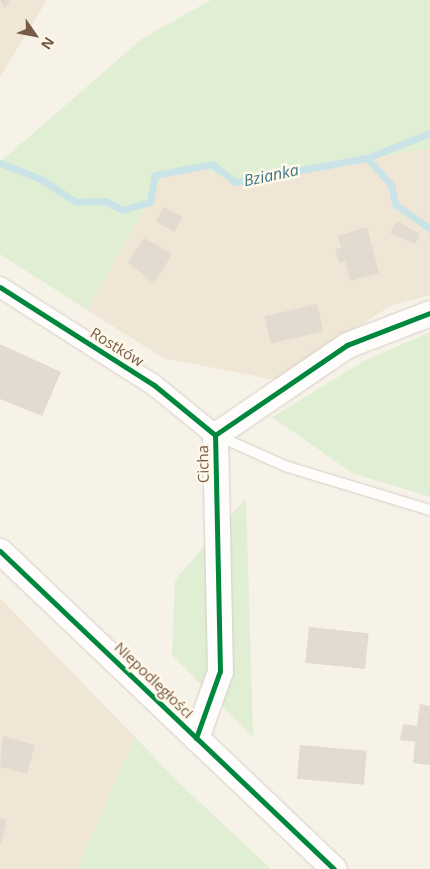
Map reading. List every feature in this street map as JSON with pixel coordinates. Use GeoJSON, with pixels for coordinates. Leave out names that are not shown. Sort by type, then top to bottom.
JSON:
{"type":"FeatureCollection","features":[{"type":"Feature","properties":{"kind":"street","name":"Rostków"},"geometry":{"type":"LineString","coordinates":[[0,287],[154,385],[215,434]]}},
{"type":"Feature","properties":{"kind":"street","name":"Cicha"},"geometry":{"type":"LineString","coordinates":[[196,738],[220,671],[215,434],[347,345],[430,313]]}},
{"type":"Feature","properties":{"kind":"street","name":"Niepodległości"},"geometry":{"type":"LineString","coordinates":[[0,551],[334,869]]}},
{"type":"Feature","properties":{"kind":"lane"},"geometry":{"type":"LineString","coordinates":[[215,434],[285,466],[430,510]]}},
{"type":"Feature","properties":{"kind":"shaded area"},"geometry":{"type":"Polygon","coordinates":[[[0,0],[47,0],[0,77],[0,0]]]}},
{"type":"Feature","properties":{"kind":"shaded area"},"geometry":{"type":"Polygon","coordinates":[[[430,148],[430,295],[392,305],[275,380],[163,358],[87,310],[164,174],[204,167],[235,184],[430,148]]]}},
{"type":"Feature","properties":{"kind":"shaded area"},"geometry":{"type":"Polygon","coordinates":[[[0,598],[135,737],[77,869],[0,869],[0,598]]]}},
{"type":"Feature","properties":{"kind":"green space"},"geometry":{"type":"Polygon","coordinates":[[[211,0],[430,0],[430,148],[235,184],[204,168],[164,174],[87,310],[0,254],[0,162],[143,38],[211,0]]]}},
{"type":"Feature","properties":{"kind":"green space"},"geometry":{"type":"Polygon","coordinates":[[[430,332],[430,497],[352,473],[272,417],[364,361],[430,332]]]}},
{"type":"Feature","properties":{"kind":"green space"},"geometry":{"type":"Polygon","coordinates":[[[246,498],[253,737],[172,655],[175,580],[246,498]]]}},
{"type":"Feature","properties":{"kind":"green space"},"geometry":{"type":"Polygon","coordinates":[[[135,737],[177,781],[271,869],[77,869],[135,737]]]}},
{"type":"Feature","properties":{"kind":"building"},"geometry":{"type":"Polygon","coordinates":[[[0,0],[10,0],[5,8],[0,0]]]}},
{"type":"Feature","properties":{"kind":"building"},"geometry":{"type":"Polygon","coordinates":[[[164,207],[182,217],[174,232],[156,222],[164,207]]]}},
{"type":"Feature","properties":{"kind":"building"},"geometry":{"type":"Polygon","coordinates":[[[397,221],[420,234],[415,244],[390,233],[397,221]]]}},
{"type":"Feature","properties":{"kind":"building"},"geometry":{"type":"Polygon","coordinates":[[[367,227],[379,273],[350,281],[345,261],[339,263],[335,249],[341,248],[338,236],[367,227]]]}},
{"type":"Feature","properties":{"kind":"building"},"geometry":{"type":"Polygon","coordinates":[[[144,238],[172,254],[154,284],[128,262],[144,238]]]}},
{"type":"Feature","properties":{"kind":"building"},"geometry":{"type":"Polygon","coordinates":[[[317,304],[323,331],[271,343],[264,316],[317,304]]]}},
{"type":"Feature","properties":{"kind":"building"},"geometry":{"type":"Polygon","coordinates":[[[0,344],[61,372],[42,416],[0,399],[0,344]]]}},
{"type":"Feature","properties":{"kind":"building"},"geometry":{"type":"Polygon","coordinates":[[[309,627],[369,633],[365,669],[305,663],[309,627]]]}},
{"type":"Feature","properties":{"kind":"building"},"geometry":{"type":"Polygon","coordinates":[[[420,704],[430,706],[430,765],[413,763],[415,742],[400,740],[403,724],[417,726],[420,704]]]}},
{"type":"Feature","properties":{"kind":"building"},"geometry":{"type":"Polygon","coordinates":[[[3,736],[35,745],[27,774],[0,767],[3,736]]]}},
{"type":"Feature","properties":{"kind":"building"},"geometry":{"type":"Polygon","coordinates":[[[300,745],[367,751],[364,785],[297,779],[300,745]]]}},
{"type":"Feature","properties":{"kind":"building"},"geometry":{"type":"Polygon","coordinates":[[[0,818],[7,820],[1,844],[0,844],[0,818]]]}},
{"type":"Feature","properties":{"kind":"waterway"},"geometry":{"type":"LineString","coordinates":[[367,158],[430,133]]}},
{"type":"Feature","properties":{"kind":"waterway","name":"Bzianka"},"geometry":{"type":"LineString","coordinates":[[0,163],[41,179],[76,202],[106,201],[122,210],[150,202],[155,175],[212,164],[235,182],[367,158],[391,185],[395,204],[430,229]]}},
{"type":"Feature","properties":{"kind":"cycle path"},"geometry":{"type":"LineString","coordinates":[[0,287],[154,385],[215,435]]}},
{"type":"Feature","properties":{"kind":"cycle path"},"geometry":{"type":"LineString","coordinates":[[215,435],[347,345],[430,313]]}},
{"type":"Feature","properties":{"kind":"cycle path"},"geometry":{"type":"LineString","coordinates":[[196,738],[220,671],[215,435]]}},
{"type":"Feature","properties":{"kind":"cycle path"},"geometry":{"type":"LineString","coordinates":[[0,551],[334,869]]}}]}
